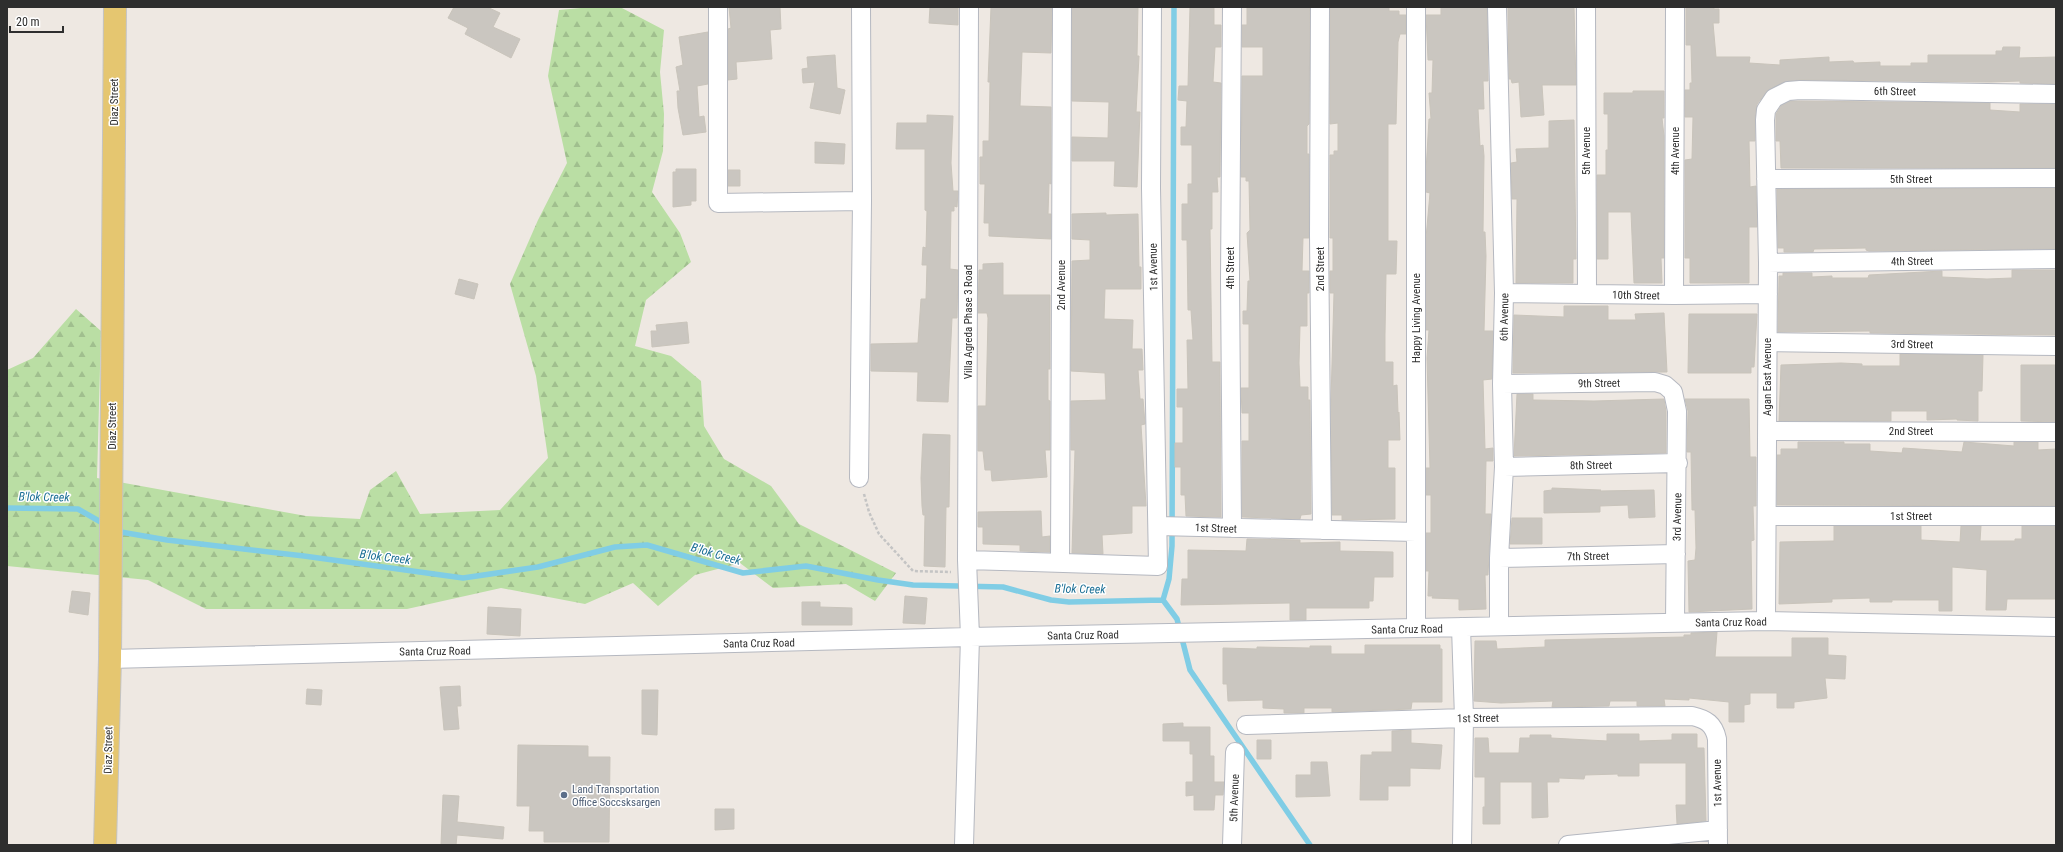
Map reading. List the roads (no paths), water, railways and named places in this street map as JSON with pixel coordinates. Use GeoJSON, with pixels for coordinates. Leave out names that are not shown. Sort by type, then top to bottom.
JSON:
{"type":"FeatureCollection","features":[{"type":"Feature","properties":{"kind":"main road","name":"Diaz Street"},"geometry":{"type":"LineString","coordinates":[[105,845],[110,659],[115,7]]}},
{"type":"Feature","properties":{"kind":"street"},"geometry":{"type":"LineString","coordinates":[[718,7],[718,203],[862,201]]}},
{"type":"Feature","properties":{"kind":"street"},"geometry":{"type":"LineString","coordinates":[[859,478],[862,201],[861,7]]}},
{"type":"Feature","properties":{"kind":"street","name":"Villa Agreda Phase 3 Road"},"geometry":{"type":"LineString","coordinates":[[964,845],[970,637],[968,576],[969,7]]}},
{"type":"Feature","properties":{"kind":"street","name":"2nd Avenue"},"geometry":{"type":"LineString","coordinates":[[1060,563],[1062,7]]}},
{"type":"Feature","properties":{"kind":"street","name":"1st Avenue"},"geometry":{"type":"LineString","coordinates":[[1060,563],[1158,566],[1170,526],[1151,188],[1152,7]]}},
{"type":"Feature","properties":{"kind":"street","name":"4th Street"},"geometry":{"type":"LineString","coordinates":[[1232,7],[1230,280],[1232,528]]}},
{"type":"Feature","properties":{"kind":"street","name":"2nd Street"},"geometry":{"type":"LineString","coordinates":[[1320,7],[1319,235],[1322,530]]}},
{"type":"Feature","properties":{"kind":"street","name":"Happy Living Avenue"},"geometry":{"type":"LineString","coordinates":[[1416,7],[1416,628]]}},
{"type":"Feature","properties":{"kind":"street","name":"6th Avenue"},"geometry":{"type":"LineString","coordinates":[[1497,7],[1504,293],[1502,384],[1504,467],[1499,626]]}},
{"type":"Feature","properties":{"kind":"street","name":"5th Avenue"},"geometry":{"type":"LineString","coordinates":[[1586,7],[1587,294]]}},
{"type":"Feature","properties":{"kind":"street","name":"4th Avenue"},"geometry":{"type":"LineString","coordinates":[[1674,295],[1675,7]]}},
{"type":"Feature","properties":{"kind":"street","name":"6th Street"},"geometry":{"type":"LineString","coordinates":[[1764,134],[1766,110],[1769,103],[1779,94],[1788,91],[2056,94]]}},
{"type":"Feature","properties":{"kind":"street","name":"Agan East Avenue"},"geometry":{"type":"LineString","coordinates":[[1764,134],[1768,263],[1766,621]]}},
{"type":"Feature","properties":{"kind":"street","name":"5th Street"},"geometry":{"type":"LineString","coordinates":[[1766,179],[2056,178]]}},
{"type":"Feature","properties":{"kind":"street","name":"4th Street"},"geometry":{"type":"LineString","coordinates":[[1768,263],[2056,260]]}},
{"type":"Feature","properties":{"kind":"street","name":"10th Street"},"geometry":{"type":"LineString","coordinates":[[1504,293],[1674,295],[1768,294]]}},
{"type":"Feature","properties":{"kind":"street","name":"3rd Street"},"geometry":{"type":"LineString","coordinates":[[1768,342],[2056,346]]}},
{"type":"Feature","properties":{"kind":"street","name":"9th Street"},"geometry":{"type":"LineString","coordinates":[[1502,384],[1655,382],[1665,384],[1673,392],[1677,410]]}},
{"type":"Feature","properties":{"kind":"street","name":"3rd Avenue"},"geometry":{"type":"LineString","coordinates":[[1675,623],[1678,464],[1677,410]]}},
{"type":"Feature","properties":{"kind":"street","name":"2nd Street"},"geometry":{"type":"LineString","coordinates":[[1767,431],[2056,432]]}},
{"type":"Feature","properties":{"kind":"street","name":"8th Street"},"geometry":{"type":"LineString","coordinates":[[1504,467],[1678,464]]}},
{"type":"Feature","properties":{"kind":"street","name":"1st Street"},"geometry":{"type":"LineString","coordinates":[[1767,516],[2056,516]]}},
{"type":"Feature","properties":{"kind":"street","name":"1st Street"},"geometry":{"type":"LineString","coordinates":[[1170,526],[1416,532]]}},
{"type":"Feature","properties":{"kind":"street","name":"7th Street"},"geometry":{"type":"LineString","coordinates":[[1500,558],[1676,554]]}},
{"type":"Feature","properties":{"kind":"street"},"geometry":{"type":"LineString","coordinates":[[968,576],[1060,563]]}},
{"type":"Feature","properties":{"kind":"street","name":"Santa Cruz Road"},"geometry":{"type":"LineString","coordinates":[[110,659],[970,637],[1766,621],[2056,627]]}},
{"type":"Feature","properties":{"kind":"street"},"geometry":{"type":"LineString","coordinates":[[1461,627],[1464,718],[1462,845]]}},
{"type":"Feature","properties":{"kind":"street","name":"1st Street"},"geometry":{"type":"LineString","coordinates":[[1246,725],[1464,718],[1692,716],[1710,723]]}},
{"type":"Feature","properties":{"kind":"street","name":"1st Avenue"},"geometry":{"type":"LineString","coordinates":[[1710,723],[1716,731],[1717,739],[1718,838]]}},
{"type":"Feature","properties":{"kind":"street","name":"5th Avenue"},"geometry":{"type":"LineString","coordinates":[[1232,845],[1235,752]]}},
{"type":"Feature","properties":{"kind":"street"},"geometry":{"type":"LineString","coordinates":[[1568,845],[1718,838]]}},
{"type":"Feature","properties":{"kind":"waterway"},"geometry":{"type":"LineString","coordinates":[[1163,600],[1169,579],[1172,546],[1174,7]]}},
{"type":"Feature","properties":{"kind":"waterway","name":"B'lok Creek"},"geometry":{"type":"LineString","coordinates":[[7,508],[78,509],[106,525]]}},
{"type":"Feature","properties":{"kind":"waterway","name":"B'lok Creek"},"geometry":{"type":"LineString","coordinates":[[115,531],[167,540],[304,556],[463,578],[538,567],[615,547],[647,545],[743,573],[806,566],[913,585],[1003,587],[1051,600],[1069,602],[1163,600]]}},
{"type":"Feature","properties":{"kind":"waterway","name":"B'lok Creek"},"geometry":{"type":"LineString","coordinates":[[1163,600],[1177,619],[1190,670],[1310,845]]}},
{"type":"Feature","properties":{"kind":"place","name":"Land Transportation Office Soccsksargen"},"geometry":{"type":"Point","coordinates":[564,795]}}]}
